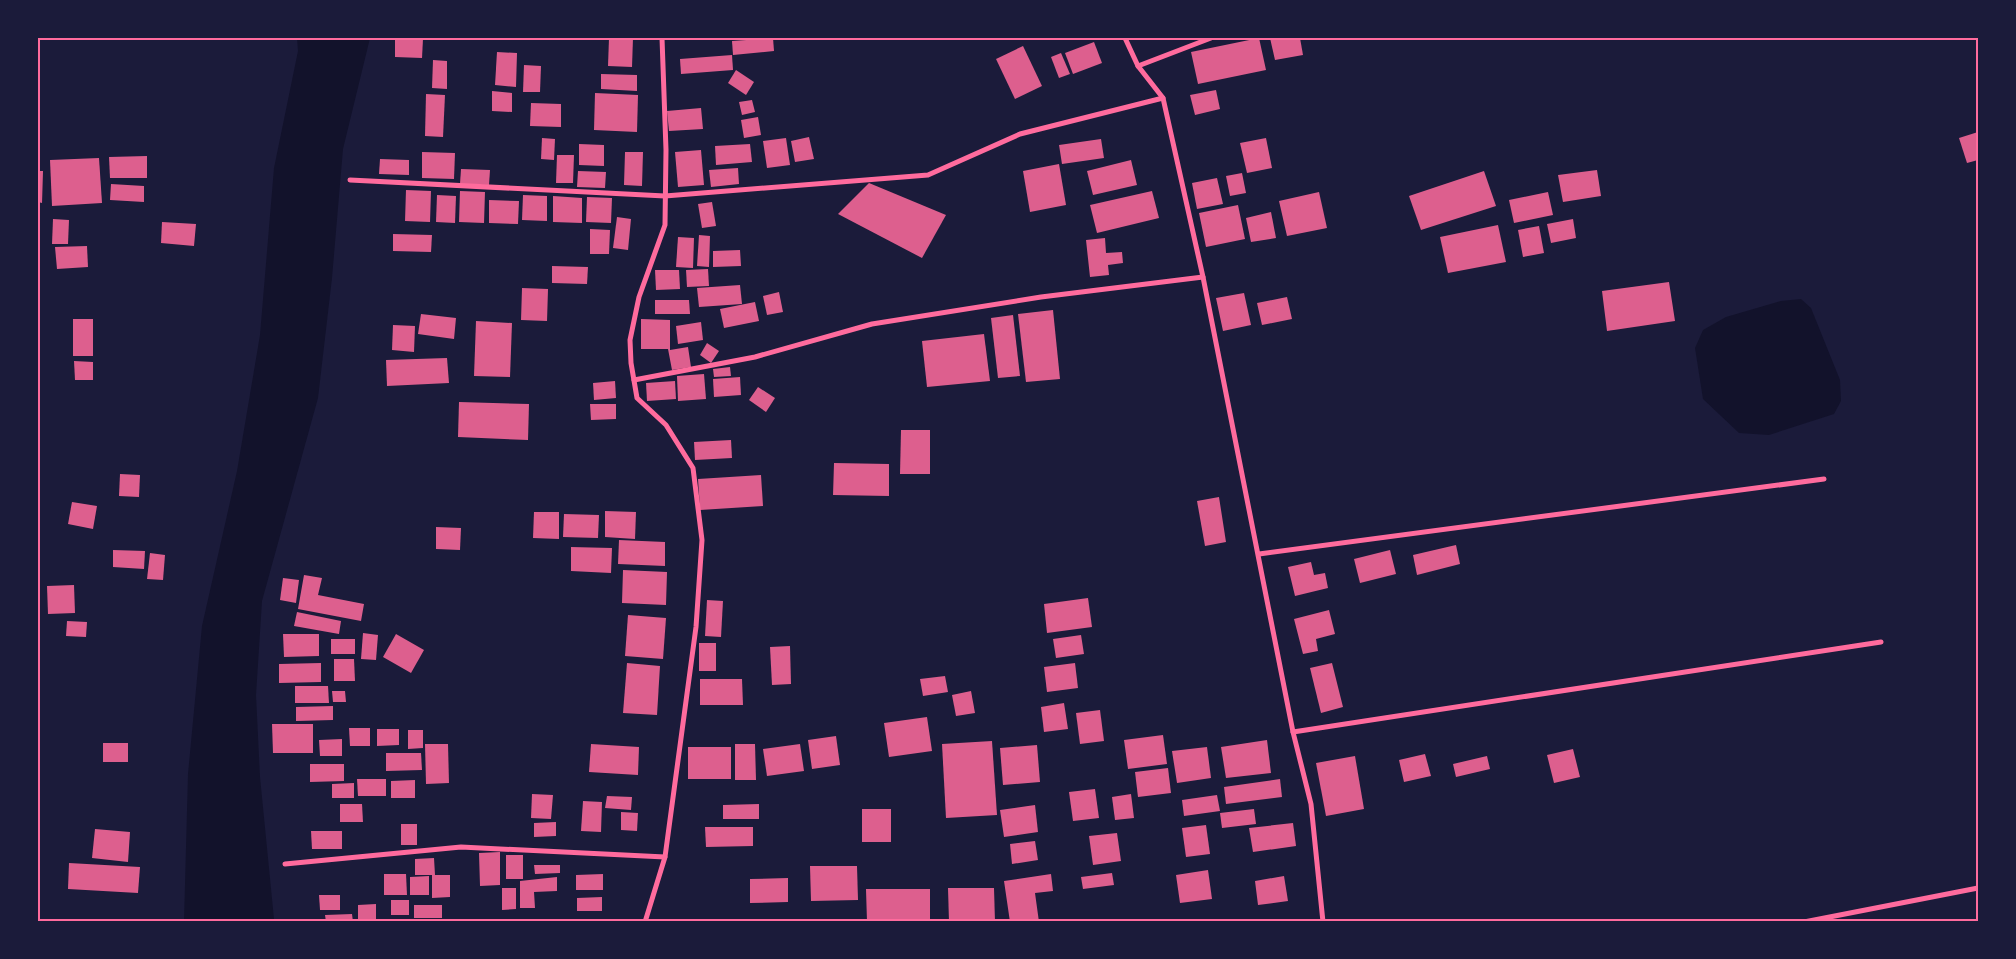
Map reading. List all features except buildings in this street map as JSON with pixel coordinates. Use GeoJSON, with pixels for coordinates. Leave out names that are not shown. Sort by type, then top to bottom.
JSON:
{"type":"FeatureCollection","features":[{"type":"Feature","properties":{"kind":"street"},"geometry":{"type":"LineString","coordinates":[[645,922],[665,857],[696,627],[702,540],[693,468],[666,425],[637,398],[630,340],[639,297],[665,225],[666,150],[662,38]]}},
{"type":"Feature","properties":{"kind":"street"},"geometry":{"type":"LineString","coordinates":[[1125,38],[1138,66],[1163,98],[1203,277],[1293,732],[1310,804],[1323,922]]}},
{"type":"Feature","properties":{"kind":"street"},"geometry":{"type":"LineString","coordinates":[[1138,66],[1211,38]]}},
{"type":"Feature","properties":{"kind":"street"},"geometry":{"type":"LineString","coordinates":[[350,180],[665,196],[928,175],[1020,134],[1163,98]]}},
{"type":"Feature","properties":{"kind":"street"},"geometry":{"type":"LineString","coordinates":[[634,380],[755,357],[872,324],[1041,297],[1203,277]]}},
{"type":"Feature","properties":{"kind":"street"},"geometry":{"type":"LineString","coordinates":[[1259,554],[1824,479]]}},
{"type":"Feature","properties":{"kind":"street"},"geometry":{"type":"LineString","coordinates":[[1293,732],[1880,642]]}},
{"type":"Feature","properties":{"kind":"street"},"geometry":{"type":"LineString","coordinates":[[285,864],[461,847],[665,857]]}},
{"type":"Feature","properties":{"kind":"street"},"geometry":{"type":"LineString","coordinates":[[1804,922],[1978,888]]}},
{"type":"Feature","properties":{"kind":"shaded area"},"geometry":{"type":"Polygon","coordinates":[[[297,38],[370,38],[343,149],[332,278],[318,398],[262,601],[256,695],[260,777],[274,919],[273,922],[184,921],[188,774],[202,626],[237,471],[260,335],[274,168],[298,51],[297,38]]]}},
{"type":"Feature","properties":{"kind":"shaded area"},"geometry":{"type":"Polygon","coordinates":[[[1801,299],[1811,308],[1840,380],[1841,401],[1834,414],[1769,435],[1739,433],[1703,399],[1695,348],[1703,330],[1726,317],[1781,301],[1801,299]]]}}]}
